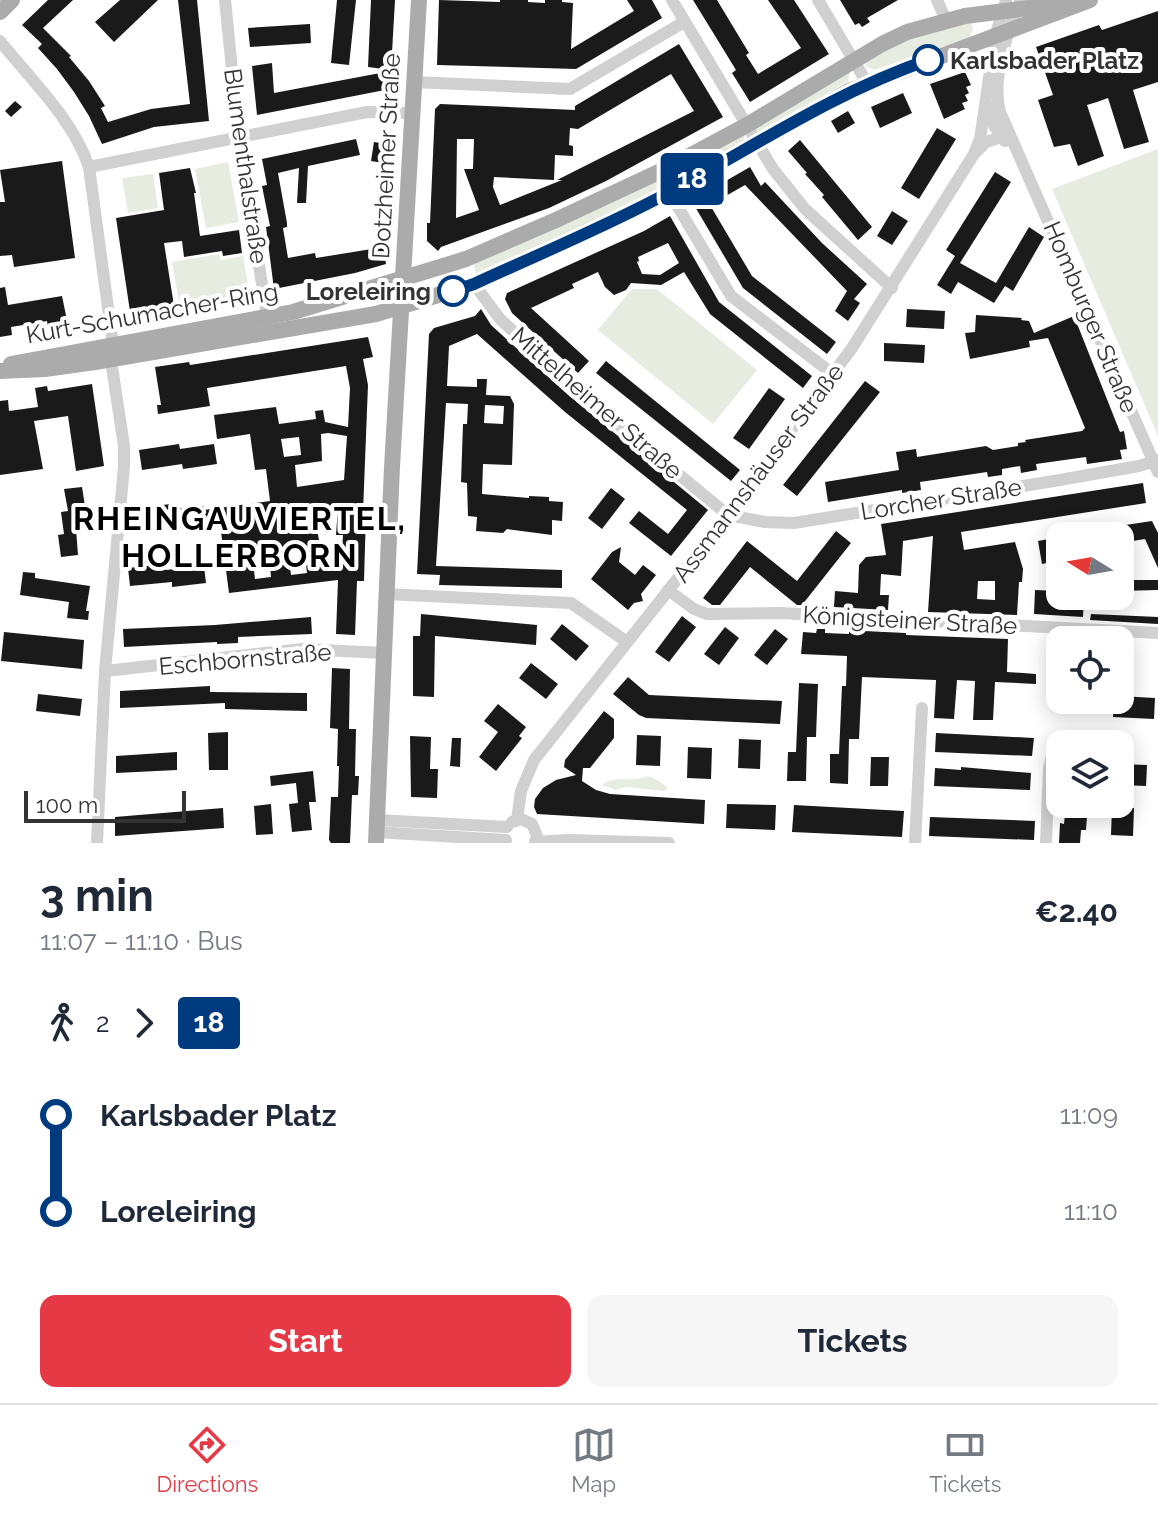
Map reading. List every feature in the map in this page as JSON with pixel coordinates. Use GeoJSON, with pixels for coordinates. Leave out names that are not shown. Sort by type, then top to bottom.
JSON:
{"type":"FeatureCollection","features":[{"type":"Feature","properties":{"kind":"main road"},"geometry":{"type":"LineString","coordinates":[[0,12],[12,0]]}},
{"type":"Feature","properties":{"kind":"main road","name":"Dotzheimer Straße"},"geometry":{"type":"LineString","coordinates":[[376,832],[419,0]]}},
{"type":"Feature","properties":{"kind":"main road"},"geometry":{"type":"LineString","coordinates":[[403,278],[495,248],[663,170],[907,32],[1011,5],[1088,1]]}},
{"type":"Feature","properties":{"kind":"main road"},"geometry":{"type":"LineString","coordinates":[[402,307],[474,284],[669,192],[756,141],[867,83],[1088,1]]}},
{"type":"Feature","properties":{"kind":"main road","name":"Kurt-Schumacher-Ring"},"geometry":{"type":"LineString","coordinates":[[269,325],[403,278]]}},
{"type":"Feature","properties":{"kind":"main road","name":"Kurt-Schumacher-Ring"},"geometry":{"type":"LineString","coordinates":[[0,369],[43,356],[112,352],[269,325],[376,314],[402,307]]}},
{"type":"Feature","properties":{"kind":"street","name":"Blumenthalstraße"},"geometry":{"type":"LineString","coordinates":[[225,0],[239,139],[269,325]]}},
{"type":"Feature","properties":{"kind":"street"},"geometry":{"type":"LineString","coordinates":[[672,0],[773,169],[805,209],[892,288]]}},
{"type":"Feature","properties":{"kind":"street"},"geometry":{"type":"LineString","coordinates":[[818,0],[867,83]]}},
{"type":"Feature","properties":{"kind":"street"},"geometry":{"type":"LineString","coordinates":[[937,0],[946,20]]}},
{"type":"Feature","properties":{"kind":"street"},"geometry":{"type":"LineString","coordinates":[[987,86],[1011,5]]}},
{"type":"Feature","properties":{"kind":"street"},"geometry":{"type":"LineString","coordinates":[[414,82],[570,89],[684,22]]}},
{"type":"Feature","properties":{"kind":"street","name":"Homburger Straße"},"geometry":{"type":"LineString","coordinates":[[1002,35],[998,105],[1157,464]]}},
{"type":"Feature","properties":{"kind":"street"},"geometry":{"type":"LineString","coordinates":[[0,41],[55,107],[89,167],[124,446],[105,671],[97,843]]}},
{"type":"Feature","properties":{"kind":"street","name":"Homburger Straße"},"geometry":{"type":"LineString","coordinates":[[987,86],[988,111],[1002,137],[1024,161]]}},
{"type":"Feature","properties":{"kind":"street","name":"Assmannshäuser Straße"},"geometry":{"type":"LineString","coordinates":[[512,830],[525,779],[534,760],[728,515],[833,374],[892,288],[974,154],[980,139],[987,86]]}},
{"type":"Feature","properties":{"kind":"street"},"geometry":{"type":"LineString","coordinates":[[89,167],[367,112],[412,113]]}},
{"type":"Feature","properties":{"kind":"street","name":"Assmannshäuser Straße"},"geometry":{"type":"LineString","coordinates":[[974,154],[986,142],[1002,137]]}},
{"type":"Feature","properties":{"kind":"street"},"geometry":{"type":"LineString","coordinates":[[669,192],[731,296],[833,374]]}},
{"type":"Feature","properties":{"kind":"street","name":"Mittelheimer Straße"},"geometry":{"type":"LineString","coordinates":[[474,284],[500,319],[573,387],[728,515]]}},
{"type":"Feature","properties":{"kind":"street","name":"Lorcher Straße"},"geometry":{"type":"LineString","coordinates":[[728,515],[765,522],[794,523],[1157,464]]}},
{"type":"Feature","properties":{"kind":"street","name":"Königsteiner Straße"},"geometry":{"type":"LineString","coordinates":[[668,590],[694,609],[707,614],[780,613],[1158,633]]}},
{"type":"Feature","properties":{"kind":"street"},"geometry":{"type":"LineString","coordinates":[[386,594],[571,603],[627,642]]}},
{"type":"Feature","properties":{"kind":"street","name":"Eschbornstraße"},"geometry":{"type":"LineString","coordinates":[[105,671],[302,649],[384,653]]}},
{"type":"Feature","properties":{"kind":"street"},"geometry":{"type":"LineString","coordinates":[[915,843],[922,708]]}},
{"type":"Feature","properties":{"kind":"street"},"geometry":{"type":"LineString","coordinates":[[1046,843],[1047,818]]}},
{"type":"Feature","properties":{"kind":"street"},"geometry":{"type":"LineString","coordinates":[[376,832],[512,830],[532,824],[535,839],[669,843]]}},
{"type":"Feature","properties":{"kind":"shaded area"},"geometry":{"type":"Polygon","coordinates":[[[971,22],[973,29],[969,38],[874,70],[865,66],[868,55],[900,41],[971,22]]]}},
{"type":"Feature","properties":{"kind":"shaded area"},"geometry":{"type":"Polygon","coordinates":[[[850,72],[848,81],[761,133],[753,131],[754,124],[850,72]]]}},
{"type":"Feature","properties":{"kind":"shaded area"},"geometry":{"type":"Polygon","coordinates":[[[739,133],[745,135],[743,143],[665,188],[477,276],[472,261],[739,133]]]}},
{"type":"Feature","properties":{"kind":"shaded area"},"geometry":{"type":"Polygon","coordinates":[[[1158,149],[1158,436],[1052,189],[1158,149]]]}},
{"type":"Feature","properties":{"kind":"shaded area"},"geometry":{"type":"Polygon","coordinates":[[[228,162],[239,222],[206,228],[195,169],[228,162]]]}},
{"type":"Feature","properties":{"kind":"shaded area"},"geometry":{"type":"Polygon","coordinates":[[[153,174],[158,208],[128,213],[122,178],[153,174]]]}},
{"type":"Feature","properties":{"kind":"shaded area"},"geometry":{"type":"Polygon","coordinates":[[[219,254],[221,260],[243,256],[251,301],[181,313],[172,262],[219,254]]]}},
{"type":"Feature","properties":{"kind":"shaded area"},"geometry":{"type":"Polygon","coordinates":[[[632,289],[657,289],[757,370],[713,424],[598,330],[632,289]]]}},
{"type":"Feature","properties":{"kind":"shaded area"},"geometry":{"type":"Polygon","coordinates":[[[647,776],[667,787],[666,791],[625,787],[616,790],[602,785],[613,780],[647,776]]]}},
{"type":"Feature","properties":{"kind":"building"},"geometry":{"type":"Polygon","coordinates":[[[48,0],[73,0],[43,28],[71,56],[89,81],[105,106],[101,108],[108,122],[151,109],[190,104],[178,0],[197,0],[209,121],[154,127],[102,144],[74,92],[38,48],[42,44],[22,25],[48,0]]]}},
{"type":"Feature","properties":{"kind":"building"},"geometry":{"type":"Polygon","coordinates":[[[120,0],[158,0],[114,42],[95,22],[120,0]]]}},
{"type":"Feature","properties":{"kind":"building"},"geometry":{"type":"Polygon","coordinates":[[[337,0],[356,0],[349,65],[331,63],[337,0]]]}},
{"type":"Feature","properties":{"kind":"building"},"geometry":{"type":"Polygon","coordinates":[[[371,0],[395,0],[391,70],[368,67],[371,0]]]}},
{"type":"Feature","properties":{"kind":"building"},"geometry":{"type":"Polygon","coordinates":[[[439,0],[528,0],[545,3],[545,0],[562,0],[573,3],[571,49],[634,11],[627,0],[652,0],[662,18],[576,69],[437,65],[439,0]]]}},
{"type":"Feature","properties":{"kind":"building"},"geometry":{"type":"Polygon","coordinates":[[[693,0],[717,0],[758,74],[801,48],[768,0],[794,0],[829,54],[750,102],[732,73],[736,70],[693,0]]]}},
{"type":"Feature","properties":{"kind":"building"},"geometry":{"type":"Polygon","coordinates":[[[840,0],[898,0],[867,18],[870,22],[862,27],[859,23],[855,25],[840,0]]]}},
{"type":"Feature","properties":{"kind":"building"},"geometry":{"type":"Polygon","coordinates":[[[1158,11],[1158,82],[1133,90],[1149,142],[1124,149],[1108,98],[1087,105],[1104,156],[1078,166],[1070,144],[1054,147],[1038,100],[1053,95],[1036,47],[1099,25],[1102,30],[1158,11]]]}},
{"type":"Feature","properties":{"kind":"building"},"geometry":{"type":"Polygon","coordinates":[[[310,24],[311,43],[250,47],[248,28],[310,24]]]}},
{"type":"Feature","properties":{"kind":"building"},"geometry":{"type":"Polygon","coordinates":[[[679,44],[723,117],[606,181],[549,208],[441,247],[438,251],[427,241],[435,109],[440,104],[575,110],[575,106],[679,44]],[[671,74],[578,129],[570,128],[569,145],[573,146],[573,156],[555,155],[554,180],[494,177],[493,187],[500,205],[562,180],[557,180],[694,111],[671,74]],[[457,139],[456,218],[479,210],[464,169],[473,169],[474,139],[457,139]]]}},
{"type":"Feature","properties":{"kind":"building"},"geometry":{"type":"Polygon","coordinates":[[[272,63],[274,93],[391,71],[391,85],[390,89],[257,115],[252,66],[272,63]]]}},
{"type":"Feature","properties":{"kind":"building"},"geometry":{"type":"Polygon","coordinates":[[[965,72],[971,85],[966,87],[968,101],[962,103],[965,109],[944,119],[930,84],[965,72]]]}},
{"type":"Feature","properties":{"kind":"building"},"geometry":{"type":"Polygon","coordinates":[[[903,93],[912,113],[880,128],[871,107],[903,93]]]}},
{"type":"Feature","properties":{"kind":"building"},"geometry":{"type":"Polygon","coordinates":[[[15,101],[22,107],[11,117],[5,111],[15,101]]]}},
{"type":"Feature","properties":{"kind":"building"},"geometry":{"type":"Polygon","coordinates":[[[848,111],[855,123],[838,133],[831,121],[848,111]]]}},
{"type":"Feature","properties":{"kind":"building"},"geometry":{"type":"Polygon","coordinates":[[[937,128],[956,139],[919,199],[901,188],[937,128]]]}},
{"type":"Feature","properties":{"kind":"building"},"geometry":{"type":"Polygon","coordinates":[[[356,139],[360,155],[308,166],[306,203],[297,203],[299,168],[278,173],[287,223],[287,227],[283,228],[288,258],[315,253],[316,258],[384,247],[386,264],[274,289],[266,227],[270,226],[262,186],[267,185],[262,159],[356,139]]]}},
{"type":"Feature","properties":{"kind":"building"},"geometry":{"type":"Polygon","coordinates":[[[800,140],[872,227],[858,240],[788,151],[800,140]]]}},
{"type":"Feature","properties":{"kind":"building"},"geometry":{"type":"Polygon","coordinates":[[[374,142],[392,145],[389,164],[371,161],[374,142]]]}},
{"type":"Feature","properties":{"kind":"building"},"geometry":{"type":"Polygon","coordinates":[[[62,161],[75,258],[14,267],[12,255],[0,256],[0,202],[5,202],[0,170],[62,161]]]}},
{"type":"Feature","properties":{"kind":"building"},"geometry":{"type":"Polygon","coordinates":[[[750,167],[761,186],[765,182],[822,243],[867,284],[854,299],[860,303],[848,321],[835,311],[847,291],[745,185],[710,205],[752,276],[836,342],[827,354],[743,288],[694,205],[712,194],[710,190],[750,167]]]}},
{"type":"Feature","properties":{"kind":"building"},"geometry":{"type":"Polygon","coordinates":[[[190,168],[200,236],[239,230],[242,253],[223,256],[222,251],[184,257],[182,241],[164,243],[175,312],[131,318],[116,218],[164,210],[159,173],[190,168]]]}},
{"type":"Feature","properties":{"kind":"building"},"geometry":{"type":"Polygon","coordinates":[[[995,172],[1011,182],[960,263],[996,283],[1029,227],[1044,237],[1013,291],[1005,286],[994,303],[958,282],[951,294],[937,285],[955,256],[946,250],[995,172]]]}},
{"type":"Feature","properties":{"kind":"building"},"geometry":{"type":"Polygon","coordinates":[[[892,211],[908,221],[892,245],[877,236],[892,211]]]}},
{"type":"Feature","properties":{"kind":"building"},"geometry":{"type":"Polygon","coordinates":[[[670,216],[719,302],[812,376],[803,388],[710,314],[684,272],[661,285],[631,283],[626,290],[614,295],[605,287],[598,272],[572,284],[574,288],[531,308],[589,361],[578,373],[512,313],[505,299],[507,293],[644,231],[670,216]],[[668,243],[638,257],[637,262],[642,274],[660,275],[679,263],[668,243]]]}},
{"type":"Feature","properties":{"kind":"building"},"geometry":{"type":"Polygon","coordinates":[[[5,287],[8,305],[62,296],[69,330],[49,333],[47,321],[11,327],[12,335],[0,337],[0,288],[5,287]]]}},
{"type":"Feature","properties":{"kind":"building"},"geometry":{"type":"Polygon","coordinates":[[[481,309],[491,325],[567,394],[708,510],[671,556],[629,523],[639,511],[668,534],[687,510],[565,412],[477,334],[449,346],[447,386],[477,387],[477,379],[487,379],[486,395],[510,396],[514,404],[512,465],[483,464],[482,494],[549,497],[549,501],[563,502],[562,521],[552,520],[552,535],[507,529],[503,533],[476,531],[477,517],[468,516],[467,483],[461,482],[463,424],[467,424],[468,404],[446,403],[436,566],[562,570],[562,588],[439,585],[440,575],[417,574],[429,334],[434,328],[475,316],[481,309]],[[485,405],[484,423],[503,424],[504,406],[485,405]]]}},
{"type":"Feature","properties":{"kind":"building"},"geometry":{"type":"Polygon","coordinates":[[[907,309],[945,311],[944,329],[906,327],[907,309]]]}},
{"type":"Feature","properties":{"kind":"building"},"geometry":{"type":"Polygon","coordinates":[[[976,315],[1022,318],[1029,321],[1034,333],[1074,316],[1120,432],[1124,431],[1127,449],[1120,450],[1122,459],[1087,464],[1086,457],[1036,464],[1037,470],[1021,473],[1020,466],[1002,469],[1002,475],[988,477],[987,472],[920,482],[921,490],[902,493],[902,490],[828,502],[825,482],[899,470],[896,452],[916,449],[917,457],[986,446],[993,450],[1085,428],[1048,338],[1029,341],[1030,347],[970,359],[965,333],[975,332],[976,315]]]}},
{"type":"Feature","properties":{"kind":"building"},"geometry":{"type":"Polygon","coordinates":[[[368,337],[373,357],[363,359],[368,385],[363,512],[366,512],[364,581],[357,581],[355,635],[336,634],[338,580],[229,593],[220,524],[178,528],[177,522],[136,526],[135,508],[171,504],[172,509],[203,506],[204,510],[270,501],[266,469],[255,470],[250,434],[217,439],[214,415],[276,407],[279,424],[316,419],[315,411],[323,410],[325,422],[348,427],[350,388],[346,366],[207,388],[210,406],[158,414],[157,405],[161,405],[155,367],[189,362],[190,365],[368,337]],[[321,434],[322,461],[295,465],[297,487],[344,480],[347,436],[321,434]],[[299,437],[281,439],[284,457],[301,455],[299,437]],[[338,506],[313,509],[325,571],[341,570],[343,535],[336,535],[338,506]],[[304,548],[288,550],[291,575],[307,573],[304,548]],[[269,553],[252,555],[255,579],[271,577],[269,553]]]}},
{"type":"Feature","properties":{"kind":"building"},"geometry":{"type":"Polygon","coordinates":[[[884,343],[925,345],[924,363],[884,361],[884,343]]]}},
{"type":"Feature","properties":{"kind":"building"},"geometry":{"type":"Polygon","coordinates":[[[606,361],[740,470],[731,481],[596,373],[606,361]]]}},
{"type":"Feature","properties":{"kind":"building"},"geometry":{"type":"Polygon","coordinates":[[[865,381],[880,392],[797,496],[783,485],[865,381]]]}},
{"type":"Feature","properties":{"kind":"building"},"geometry":{"type":"Polygon","coordinates":[[[92,384],[104,466],[76,471],[68,416],[34,421],[43,469],[0,475],[0,401],[8,400],[9,411],[38,407],[35,388],[47,386],[48,391],[92,384]]]}},
{"type":"Feature","properties":{"kind":"building"},"geometry":{"type":"Polygon","coordinates":[[[769,388],[785,399],[749,449],[733,438],[769,388]]]}},
{"type":"Feature","properties":{"kind":"building"},"geometry":{"type":"Polygon","coordinates":[[[179,444],[180,449],[214,444],[217,464],[183,469],[182,464],[142,470],[139,450],[179,444]]]}},
{"type":"Feature","properties":{"kind":"building"},"geometry":{"type":"Polygon","coordinates":[[[1143,483],[1146,503],[961,532],[964,550],[1015,542],[1023,569],[1017,615],[928,612],[933,536],[903,541],[901,576],[881,574],[880,595],[889,595],[888,610],[834,607],[835,591],[858,593],[859,565],[866,557],[886,555],[881,524],[1143,483]],[[978,581],[977,599],[995,600],[995,581],[978,581]]]}},
{"type":"Feature","properties":{"kind":"building"},"geometry":{"type":"Polygon","coordinates":[[[82,487],[85,506],[80,506],[82,528],[76,529],[78,555],[61,557],[58,535],[64,534],[61,512],[68,511],[64,489],[82,487]]]}},
{"type":"Feature","properties":{"kind":"building"},"geometry":{"type":"Polygon","coordinates":[[[611,488],[625,499],[602,529],[588,518],[611,488]]]}},
{"type":"Feature","properties":{"kind":"building"},"geometry":{"type":"Polygon","coordinates":[[[1152,521],[1158,533],[1158,568],[1145,539],[1134,541],[1134,524],[1152,521]]]}},
{"type":"Feature","properties":{"kind":"building"},"geometry":{"type":"Polygon","coordinates":[[[836,531],[851,543],[802,605],[797,605],[750,567],[720,605],[712,605],[703,598],[747,541],[797,581],[836,531]]]}},
{"type":"Feature","properties":{"kind":"building"},"geometry":{"type":"Polygon","coordinates":[[[1046,540],[1046,563],[1042,564],[1038,541],[1046,540]]]}},
{"type":"Feature","properties":{"kind":"building"},"geometry":{"type":"Polygon","coordinates":[[[621,547],[619,562],[635,575],[643,565],[656,575],[641,594],[643,601],[634,603],[628,610],[591,579],[612,552],[621,547]]]}},
{"type":"Feature","properties":{"kind":"building"},"geometry":{"type":"Polygon","coordinates":[[[165,564],[166,570],[204,566],[206,583],[172,587],[172,582],[130,586],[128,568],[165,564]]]}},
{"type":"Feature","properties":{"kind":"building"},"geometry":{"type":"Polygon","coordinates":[[[23,572],[35,573],[35,578],[90,586],[86,611],[89,611],[88,620],[67,618],[69,602],[20,595],[23,572]]]}},
{"type":"Feature","properties":{"kind":"building"},"geometry":{"type":"Polygon","coordinates":[[[1134,580],[1158,580],[1158,590],[1134,591],[1134,580]]]}},
{"type":"Feature","properties":{"kind":"building"},"geometry":{"type":"Polygon","coordinates":[[[1035,590],[1046,590],[1046,610],[1083,610],[1083,617],[1034,614],[1035,590]]]}},
{"type":"Feature","properties":{"kind":"building"},"geometry":{"type":"Polygon","coordinates":[[[421,614],[537,625],[536,645],[435,636],[434,697],[413,696],[413,636],[420,636],[421,614]]]}},
{"type":"Feature","properties":{"kind":"building"},"geometry":{"type":"Polygon","coordinates":[[[1091,614],[1158,617],[1158,624],[1090,620],[1091,614]]]}},
{"type":"Feature","properties":{"kind":"building"},"geometry":{"type":"Polygon","coordinates":[[[682,616],[696,627],[669,662],[655,652],[682,616]]]}},
{"type":"Feature","properties":{"kind":"building"},"geometry":{"type":"Polygon","coordinates":[[[311,617],[312,634],[238,637],[238,643],[124,647],[123,629],[311,617]]]}},
{"type":"Feature","properties":{"kind":"building"},"geometry":{"type":"Polygon","coordinates":[[[562,624],[589,646],[576,661],[550,639],[562,624]]]}},
{"type":"Feature","properties":{"kind":"building"},"geometry":{"type":"Polygon","coordinates":[[[849,626],[864,626],[864,631],[906,635],[1008,639],[1007,672],[1036,674],[1036,684],[995,682],[993,720],[973,720],[975,681],[957,680],[954,719],[934,718],[936,680],[862,677],[859,739],[849,739],[848,784],[830,783],[830,754],[839,754],[842,686],[846,686],[847,656],[801,654],[803,632],[816,633],[817,629],[825,629],[825,633],[849,634],[849,626]]]}},
{"type":"Feature","properties":{"kind":"building"},"geometry":{"type":"Polygon","coordinates":[[[725,627],[739,638],[719,665],[704,654],[725,627]]]}},
{"type":"Feature","properties":{"kind":"building"},"geometry":{"type":"Polygon","coordinates":[[[775,629],[788,639],[767,665],[754,655],[775,629]]]}},
{"type":"Feature","properties":{"kind":"building"},"geometry":{"type":"Polygon","coordinates":[[[4,632],[84,640],[82,669],[1,661],[4,632]]]}},
{"type":"Feature","properties":{"kind":"building"},"geometry":{"type":"Polygon","coordinates":[[[531,663],[558,684],[546,699],[519,678],[531,663]]]}},
{"type":"Feature","properties":{"kind":"building"},"geometry":{"type":"Polygon","coordinates":[[[332,668],[350,669],[349,729],[356,729],[355,776],[359,776],[358,795],[352,795],[350,843],[331,843],[329,840],[331,797],[338,797],[339,766],[338,729],[330,728],[332,668]]]}},
{"type":"Feature","properties":{"kind":"building"},"geometry":{"type":"Polygon","coordinates":[[[628,677],[649,695],[782,701],[780,724],[646,718],[613,694],[628,677]]]}},
{"type":"Feature","properties":{"kind":"building"},"geometry":{"type":"Polygon","coordinates":[[[799,683],[818,684],[816,737],[807,737],[806,781],[787,781],[788,752],[796,752],[799,683]]]}},
{"type":"Feature","properties":{"kind":"building"},"geometry":{"type":"Polygon","coordinates":[[[210,686],[210,692],[307,693],[307,711],[225,709],[225,703],[120,708],[120,691],[210,686]]]}},
{"type":"Feature","properties":{"kind":"building"},"geometry":{"type":"Polygon","coordinates":[[[38,694],[82,699],[80,716],[36,711],[38,694]]]}},
{"type":"Feature","properties":{"kind":"building"},"geometry":{"type":"Polygon","coordinates":[[[1134,697],[1155,698],[1154,719],[1113,717],[1113,714],[1134,714],[1134,697]]]}},
{"type":"Feature","properties":{"kind":"building"},"geometry":{"type":"Polygon","coordinates":[[[498,704],[526,727],[519,736],[522,738],[496,771],[479,757],[498,732],[484,721],[498,704]]]}},
{"type":"Feature","properties":{"kind":"building"},"geometry":{"type":"Polygon","coordinates":[[[604,711],[614,719],[614,738],[590,768],[583,768],[582,781],[610,794],[705,800],[704,824],[537,814],[535,799],[543,788],[556,780],[576,775],[564,767],[565,760],[604,711]]]}},
{"type":"Feature","properties":{"kind":"building"},"geometry":{"type":"Polygon","coordinates":[[[228,732],[228,770],[209,770],[208,733],[228,732]]]}},
{"type":"Feature","properties":{"kind":"building"},"geometry":{"type":"Polygon","coordinates":[[[936,733],[1034,738],[1032,756],[935,752],[936,733]]]}},
{"type":"Feature","properties":{"kind":"building"},"geometry":{"type":"Polygon","coordinates":[[[637,735],[661,736],[660,766],[636,765],[637,735]]]}},
{"type":"Feature","properties":{"kind":"building"},"geometry":{"type":"Polygon","coordinates":[[[410,736],[431,737],[430,769],[438,769],[437,798],[411,797],[410,736]]]}},
{"type":"Feature","properties":{"kind":"building"},"geometry":{"type":"Polygon","coordinates":[[[452,738],[461,738],[460,767],[450,766],[452,738]]]}},
{"type":"Feature","properties":{"kind":"building"},"geometry":{"type":"Polygon","coordinates":[[[739,739],[761,740],[760,769],[738,768],[739,739]]]}},
{"type":"Feature","properties":{"kind":"building"},"geometry":{"type":"Polygon","coordinates":[[[688,747],[712,748],[711,779],[687,778],[688,747]]]}},
{"type":"Feature","properties":{"kind":"building"},"geometry":{"type":"Polygon","coordinates":[[[177,752],[177,770],[116,773],[116,756],[177,752]]]}},
{"type":"Feature","properties":{"kind":"building"},"geometry":{"type":"Polygon","coordinates":[[[871,757],[889,757],[888,786],[870,786],[871,757]]]}},
{"type":"Feature","properties":{"kind":"building"},"geometry":{"type":"Polygon","coordinates":[[[1134,765],[1147,765],[1146,786],[1134,786],[1134,765]]]}},
{"type":"Feature","properties":{"kind":"building"},"geometry":{"type":"Polygon","coordinates":[[[961,767],[1031,773],[1030,790],[934,786],[935,768],[961,770],[961,767]]]}},
{"type":"Feature","properties":{"kind":"building"},"geometry":{"type":"Polygon","coordinates":[[[313,771],[316,802],[309,802],[312,830],[292,832],[289,804],[298,803],[296,783],[271,786],[270,776],[313,771]]]}},
{"type":"Feature","properties":{"kind":"building"},"geometry":{"type":"Polygon","coordinates":[[[271,804],[273,834],[256,835],[254,806],[271,804]]]}},
{"type":"Feature","properties":{"kind":"building"},"geometry":{"type":"Polygon","coordinates":[[[727,804],[776,805],[775,830],[726,828],[727,804]]]}},
{"type":"Feature","properties":{"kind":"building"},"geometry":{"type":"Polygon","coordinates":[[[794,805],[904,811],[902,837],[792,832],[794,805]]]}},
{"type":"Feature","properties":{"kind":"building"},"geometry":{"type":"Polygon","coordinates":[[[223,808],[224,828],[115,836],[115,817],[223,808]]]}},
{"type":"Feature","properties":{"kind":"building"},"geometry":{"type":"Polygon","coordinates":[[[930,817],[1035,821],[1034,840],[929,836],[930,817]]]}},
{"type":"Feature","properties":{"kind":"building"},"geometry":{"type":"Polygon","coordinates":[[[1065,818],[1087,818],[1086,830],[1081,830],[1080,843],[1059,843],[1060,823],[1064,824],[1065,818]]]}},
{"type":"Feature","properties":{"kind":"building"},"geometry":{"type":"Polygon","coordinates":[[[1112,818],[1134,818],[1133,836],[1111,835],[1112,818]]]}},
{"type":"Feature","properties":{"kind":"bus line","name":"18"},"geometry":{"type":"LineString","coordinates":[[453,291],[628,213],[829,101],[928,60]]}},
{"type":"Feature","properties":{"kind":"place","name":"Karlsbader Platz"},"geometry":{"type":"Point","coordinates":[928,60]}},
{"type":"Feature","properties":{"kind":"place","name":"Loreleiring"},"geometry":{"type":"Point","coordinates":[453,291]}},
{"type":"Feature","properties":{"kind":"district","name":"RHEINGAUVIERTEL, HOLLERBORN"},"geometry":{"type":"Point","coordinates":[240,536]}}]}
